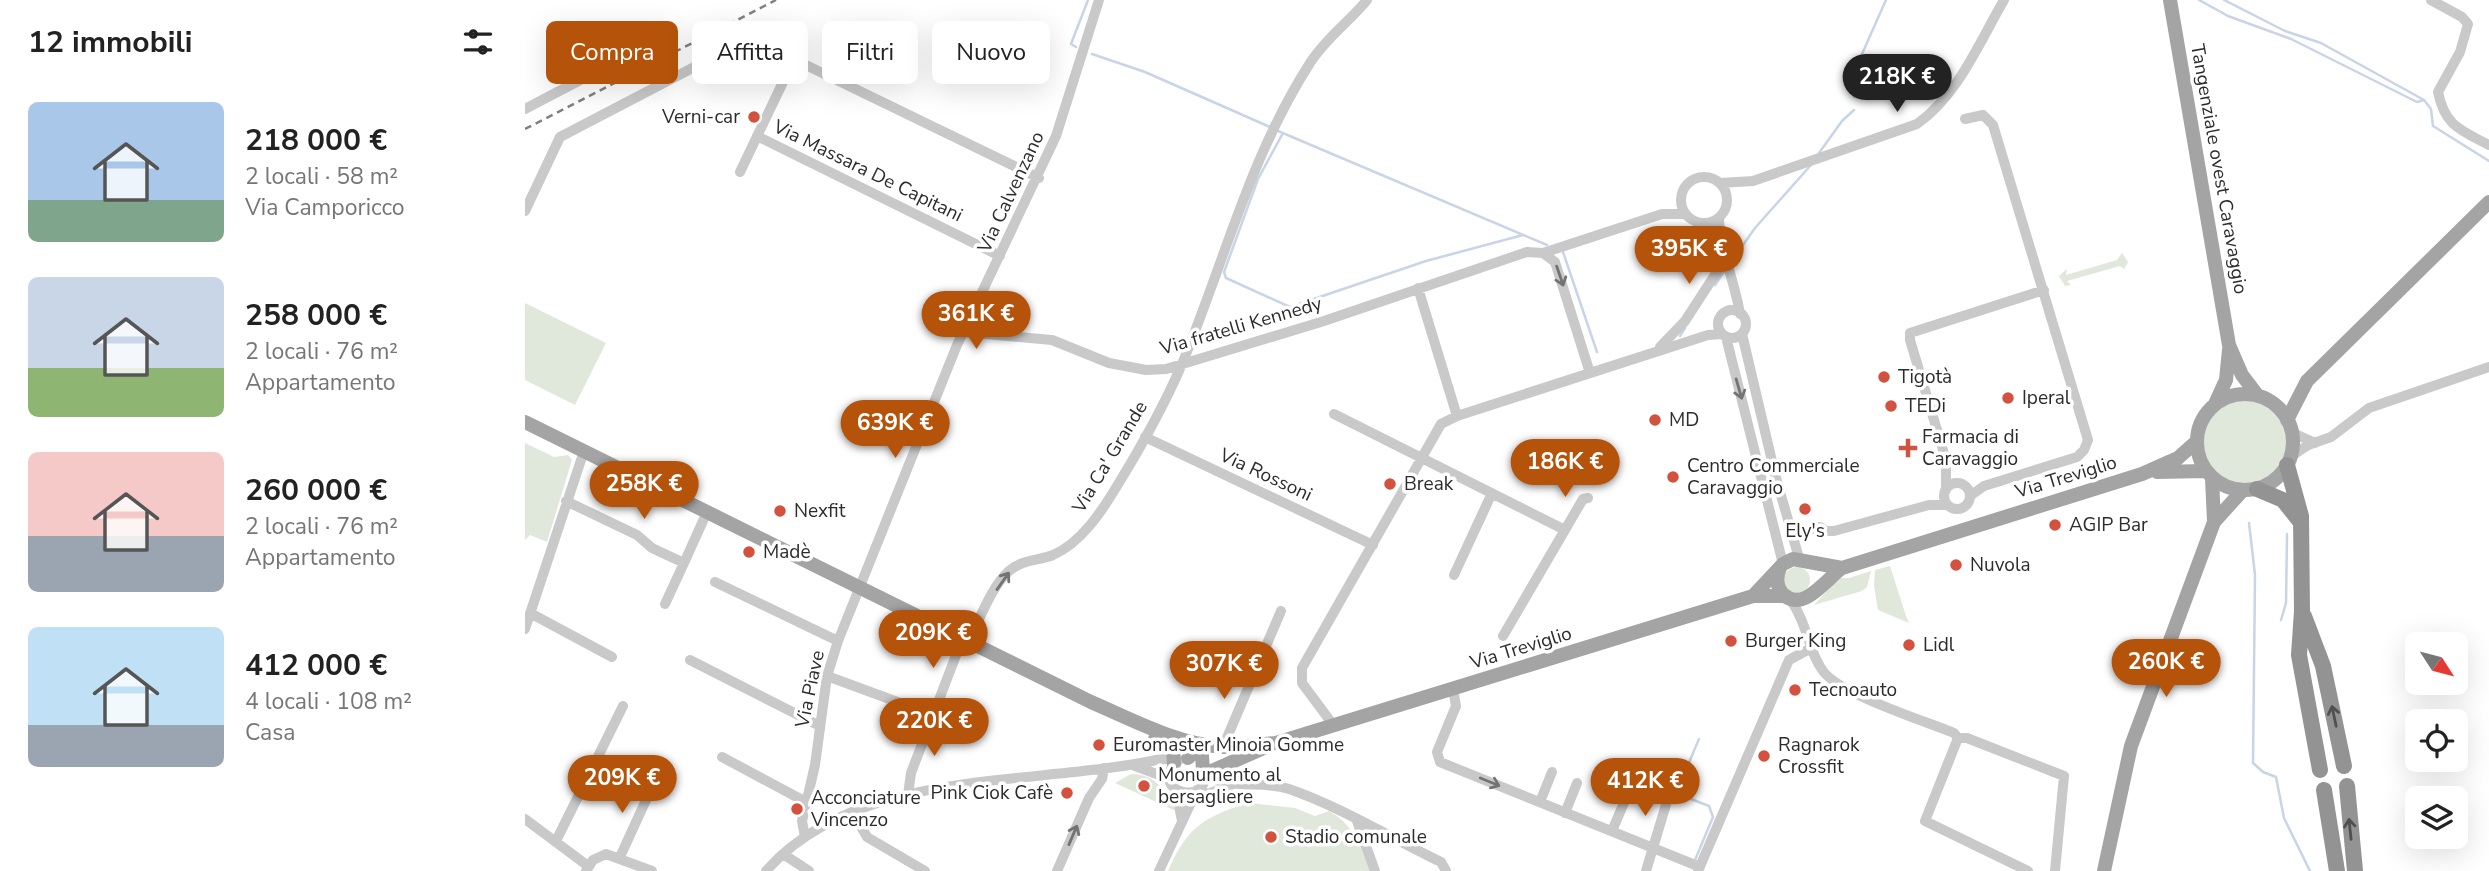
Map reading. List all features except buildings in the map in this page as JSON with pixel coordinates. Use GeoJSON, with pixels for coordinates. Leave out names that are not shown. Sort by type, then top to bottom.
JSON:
{"type":"FeatureCollection","features":[{"type":"Feature","properties":{"kind":"highway"},"geometry":{"type":"LineString","coordinates":[[2288,461],[2301,526],[2302,611],[2299,655],[2320,770]]}},
{"type":"Feature","properties":{"kind":"highway"},"geometry":{"type":"LineString","coordinates":[[2250,489],[2283,500],[2301,526]]}},
{"type":"Feature","properties":{"kind":"highway"},"geometry":{"type":"LineString","coordinates":[[2302,611],[2323,666],[2344,766]]}},
{"type":"Feature","properties":{"kind":"highway"},"geometry":{"type":"LineString","coordinates":[[2347,786],[2355,871]]}},
{"type":"Feature","properties":{"kind":"highway"},"geometry":{"type":"LineString","coordinates":[[2324,790],[2337,871]]}},
{"type":"Feature","properties":{"kind":"main road","name":"Tangenziale ovest Caravaggio"},"geometry":{"type":"LineString","coordinates":[[2170,0],[2229,345],[2242,375],[2262,398]]}},
{"type":"Feature","properties":{"kind":"main road"},"geometry":{"type":"LineString","coordinates":[[2214,522],[2250,489],[2274,480],[2288,461],[2289,426],[2307,381],[2489,202]]}},
{"type":"Feature","properties":{"kind":"main road","name":"Tangenziale ovest Caravaggio"},"geometry":{"type":"LineString","coordinates":[[2214,406],[2225,380],[2229,345]]}},
{"type":"Feature","properties":{"kind":"main road"},"geometry":{"type":"LineString","coordinates":[[2104,871],[2131,746],[2214,522],[2209,474],[2196,442],[2202,421],[2214,406],[2238,395],[2262,398],[2307,381]]}},
{"type":"Feature","properties":{"kind":"main road"},"geometry":{"type":"LineString","coordinates":[[2262,398],[2289,426]]}},
{"type":"Feature","properties":{"kind":"main road"},"geometry":{"type":"LineString","coordinates":[[525,422],[1091,702],[1167,735],[1223,747],[1276,743]]}},
{"type":"Feature","properties":{"kind":"main road","name":"Via Treviglio"},"geometry":{"type":"LineString","coordinates":[[1842,568],[2142,474],[2178,458],[2196,442]]}},
{"type":"Feature","properties":{"kind":"main road","name":"Via Treviglio"},"geometry":{"type":"LineString","coordinates":[[2142,474],[2209,474]]}},
{"type":"Feature","properties":{"kind":"main road"},"geometry":{"type":"LineString","coordinates":[[2209,474],[2229,488],[2250,489]]}},
{"type":"Feature","properties":{"kind":"main road"},"geometry":{"type":"LineString","coordinates":[[1804,560],[1818,580],[1811,594]]}},
{"type":"Feature","properties":{"kind":"main road"},"geometry":{"type":"LineString","coordinates":[[1753,596],[1781,566],[1804,560],[1842,568]]}},
{"type":"Feature","properties":{"kind":"main road"},"geometry":{"type":"LineString","coordinates":[[1781,566],[1777,580],[1788,598]]}},
{"type":"Feature","properties":{"kind":"main road"},"geometry":{"type":"LineString","coordinates":[[1753,596],[1800,600],[1842,568]]}},
{"type":"Feature","properties":{"kind":"main road","name":"Via Treviglio"},"geometry":{"type":"LineString","coordinates":[[1276,743],[1753,596]]}},
{"type":"Feature","properties":{"kind":"main road"},"geometry":{"type":"LineString","coordinates":[[1091,702],[1104,714],[1170,746],[1175,762],[1201,744]]}},
{"type":"Feature","properties":{"kind":"main road"},"geometry":{"type":"LineString","coordinates":[[1201,744],[1204,771],[1276,743]]}},
{"type":"Feature","properties":{"kind":"street","name":"Via Calvenzano"},"geometry":{"type":"LineString","coordinates":[[859,586],[964,332],[1039,178],[1056,136],[1099,0]]}},
{"type":"Feature","properties":{"kind":"street","name":"Via Ca' Grande"},"geometry":{"type":"LineString","coordinates":[[908,795],[911,773],[966,638],[1010,571],[1027,561],[1053,555],[1086,530],[1101,512],[1145,437],[1182,364],[1247,185],[1263,150],[1310,63],[1333,33],[1367,0]]}},
{"type":"Feature","properties":{"kind":"street"},"geometry":{"type":"LineString","coordinates":[[1720,183],[1753,181],[1866,144],[1926,117],[1950,92],[2004,0]]}},
{"type":"Feature","properties":{"kind":"street"},"geometry":{"type":"LineString","coordinates":[[2431,0],[2462,17],[2468,24],[2460,51],[2438,92],[2442,109],[2447,120],[2460,131],[2489,145]]}},
{"type":"Feature","properties":{"kind":"street"},"geometry":{"type":"LineString","coordinates":[[808,63],[1039,178]]}},
{"type":"Feature","properties":{"kind":"street"},"geometry":{"type":"LineString","coordinates":[[525,211],[556,141],[564,134],[692,67]]}},
{"type":"Feature","properties":{"kind":"street"},"geometry":{"type":"LineString","coordinates":[[525,109],[573,84]]}},
{"type":"Feature","properties":{"kind":"street"},"geometry":{"type":"LineString","coordinates":[[740,172],[782,84]]}},
{"type":"Feature","properties":{"kind":"street","name":"Via Treviglio"},"geometry":{"type":"LineString","coordinates":[[1965,119],[1983,115],[1993,125],[2085,426],[2087,445],[2077,457],[1985,486]]}},
{"type":"Feature","properties":{"kind":"street","name":"Via Massara De Capitani"},"geometry":{"type":"LineString","coordinates":[[757,136],[1000,256]]}},
{"type":"Feature","properties":{"kind":"street"},"geometry":{"type":"LineString","coordinates":[[1662,214],[1681,197],[1686,186],[1696,178],[1710,177],[1720,183],[1728,198],[1725,211],[1719,218],[1707,223],[1696,222],[1686,214],[1681,197]]}},
{"type":"Feature","properties":{"kind":"street"},"geometry":{"type":"LineString","coordinates":[[1728,198],[1753,181]]}},
{"type":"Feature","properties":{"kind":"street"},"geometry":{"type":"LineString","coordinates":[[1662,214],[1686,214]]}},
{"type":"Feature","properties":{"kind":"street","name":"Via fratelli Kennedy"},"geometry":{"type":"LineString","coordinates":[[964,332],[1052,340],[1128,367],[1166,369],[1324,321],[1527,252],[1543,253],[1662,214]]}},
{"type":"Feature","properties":{"kind":"street"},"geometry":{"type":"LineString","coordinates":[[1719,218],[1719,236],[1736,287],[1735,313],[1745,325],[1742,334],[1764,430],[1791,535],[1804,560]]}},
{"type":"Feature","properties":{"kind":"street"},"geometry":{"type":"LineString","coordinates":[[1707,223],[1719,236]]}},
{"type":"Feature","properties":{"kind":"street"},"geometry":{"type":"LineString","coordinates":[[1543,253],[1555,262],[1591,373]]}},
{"type":"Feature","properties":{"kind":"street"},"geometry":{"type":"LineString","coordinates":[[1655,352],[1685,321],[1722,264]]}},
{"type":"Feature","properties":{"kind":"street"},"geometry":{"type":"LineString","coordinates":[[1418,288],[1457,416]]}},
{"type":"Feature","properties":{"kind":"street"},"geometry":{"type":"LineString","coordinates":[[1946,496],[1946,460],[1910,333],[2044,290]]}},
{"type":"Feature","properties":{"kind":"street"},"geometry":{"type":"LineString","coordinates":[[1735,313],[1722,314],[1722,331],[1752,434],[1781,566]]}},
{"type":"Feature","properties":{"kind":"street"},"geometry":{"type":"LineString","coordinates":[[973,314],[985,321],[991,333]]}},
{"type":"Feature","properties":{"kind":"street"},"geometry":{"type":"LineString","coordinates":[[1334,726],[1302,683],[1302,668],[1437,428],[1457,416],[1708,335],[1722,331],[1735,338],[1742,334]]}},
{"type":"Feature","properties":{"kind":"street"},"geometry":{"type":"LineString","coordinates":[[2288,461],[2315,443],[2331,438],[2369,408],[2489,368]]}},
{"type":"Feature","properties":{"kind":"street"},"geometry":{"type":"LineString","coordinates":[[1334,414],[1565,530]]}},
{"type":"Feature","properties":{"kind":"street"},"geometry":{"type":"LineString","coordinates":[[2289,426],[2315,443]]}},
{"type":"Feature","properties":{"kind":"street"},"geometry":{"type":"LineString","coordinates":[[1752,434],[1764,430]]}},
{"type":"Feature","properties":{"kind":"street","name":"Via Rossoni"},"geometry":{"type":"LineString","coordinates":[[1145,437],[1373,545]]}},
{"type":"Feature","properties":{"kind":"street"},"geometry":{"type":"LineString","coordinates":[[525,629],[584,451]]}},
{"type":"Feature","properties":{"kind":"street"},"geometry":{"type":"LineString","coordinates":[[1946,470],[1962,484],[1970,496]]}},
{"type":"Feature","properties":{"kind":"street"},"geometry":{"type":"LineString","coordinates":[[1791,535],[1820,527],[1826,531],[1834,531],[1929,505],[1946,496],[1954,483],[1985,486]]}},
{"type":"Feature","properties":{"kind":"street"},"geometry":{"type":"LineString","coordinates":[[1946,496],[1961,508],[1970,496],[1985,486]]}},
{"type":"Feature","properties":{"kind":"street"},"geometry":{"type":"LineString","coordinates":[[1454,575],[1492,493]]}},
{"type":"Feature","properties":{"kind":"street"},"geometry":{"type":"LineString","coordinates":[[1503,636],[1583,499],[1588,498]]}},
{"type":"Feature","properties":{"kind":"street"},"geometry":{"type":"LineString","coordinates":[[566,501],[637,535],[652,548],[684,563]]}},
{"type":"Feature","properties":{"kind":"street"},"geometry":{"type":"LineString","coordinates":[[665,604],[707,512]]}},
{"type":"Feature","properties":{"kind":"street"},"geometry":{"type":"LineString","coordinates":[[715,582],[838,642]]}},
{"type":"Feature","properties":{"kind":"street","name":"Via Piave"},"geometry":{"type":"LineString","coordinates":[[805,836],[802,821],[814,765],[827,676],[859,586]]}},
{"type":"Feature","properties":{"kind":"street"},"geometry":{"type":"LineString","coordinates":[[525,589],[536,595]]}},
{"type":"Feature","properties":{"kind":"street"},"geometry":{"type":"LineString","coordinates":[[1804,618],[1811,594]]}},
{"type":"Feature","properties":{"kind":"street"},"geometry":{"type":"LineString","coordinates":[[1788,598],[1804,618],[1818,663],[1833,681],[1954,733],[1958,738]]}},
{"type":"Feature","properties":{"kind":"street"},"geometry":{"type":"LineString","coordinates":[[1223,747],[1281,611]]}},
{"type":"Feature","properties":{"kind":"street"},"geometry":{"type":"LineString","coordinates":[[530,613],[612,657]]}},
{"type":"Feature","properties":{"kind":"street"},"geometry":{"type":"LineString","coordinates":[[1453,689],[1456,706],[1437,752],[1438,760],[1696,867],[1789,660],[1813,646]]}},
{"type":"Feature","properties":{"kind":"street"},"geometry":{"type":"LineString","coordinates":[[690,660],[818,725]]}},
{"type":"Feature","properties":{"kind":"street"},"geometry":{"type":"LineString","coordinates":[[827,676],[933,715]]}},
{"type":"Feature","properties":{"kind":"street"},"geometry":{"type":"LineString","coordinates":[[556,841],[623,706]]}},
{"type":"Feature","properties":{"kind":"street"},"geometry":{"type":"LineString","coordinates":[[1958,738],[1925,821],[2028,871]]}},
{"type":"Feature","properties":{"kind":"street"},"geometry":{"type":"LineString","coordinates":[[1958,738],[1967,738],[2064,776],[2055,871]]}},
{"type":"Feature","properties":{"kind":"street"},"geometry":{"type":"LineString","coordinates":[[722,757],[806,802]]}},
{"type":"Feature","properties":{"kind":"street"},"geometry":{"type":"LineString","coordinates":[[1132,766],[1175,762]]}},
{"type":"Feature","properties":{"kind":"street"},"geometry":{"type":"LineString","coordinates":[[1175,762],[1182,821]]}},
{"type":"Feature","properties":{"kind":"street"},"geometry":{"type":"LineString","coordinates":[[766,871],[805,836],[853,812],[908,795],[1103,774],[1132,766],[1175,762],[1199,762],[1204,771],[1231,785]]}},
{"type":"Feature","properties":{"kind":"street"},"geometry":{"type":"LineString","coordinates":[[1159,871],[1204,771]]}},
{"type":"Feature","properties":{"kind":"street"},"geometry":{"type":"LineString","coordinates":[[1540,802],[1552,772]]}},
{"type":"Feature","properties":{"kind":"street"},"geometry":{"type":"LineString","coordinates":[[1057,871],[1103,774]]}},
{"type":"Feature","properties":{"kind":"street"},"geometry":{"type":"LineString","coordinates":[[1565,813],[1577,783]]}},
{"type":"Feature","properties":{"kind":"street"},"geometry":{"type":"LineString","coordinates":[[1177,790],[1209,793],[1231,785],[1286,788],[1441,862],[1446,871]]}},
{"type":"Feature","properties":{"kind":"street"},"geometry":{"type":"LineString","coordinates":[[620,857],[652,787]]}},
{"type":"Feature","properties":{"kind":"street"},"geometry":{"type":"LineString","coordinates":[[1612,831],[1626,798]]}},
{"type":"Feature","properties":{"kind":"street"},"geometry":{"type":"LineString","coordinates":[[1646,871],[1668,798]]}},
{"type":"Feature","properties":{"kind":"street"},"geometry":{"type":"LineString","coordinates":[[853,812],[867,837],[925,871]]}},
{"type":"Feature","properties":{"kind":"street"},"geometry":{"type":"LineString","coordinates":[[525,818],[587,869],[599,856],[620,857],[652,871]]}},
{"type":"Feature","properties":{"kind":"street"},"geometry":{"type":"LineString","coordinates":[[1357,821],[1375,871]]}},
{"type":"Feature","properties":{"kind":"street"},"geometry":{"type":"LineString","coordinates":[[783,854],[809,871]]}},
{"type":"Feature","properties":{"kind":"shaded area"},"geometry":{"type":"Polygon","coordinates":[[[2122,253],[2128,262],[2124,269],[2120,266],[2067,281],[2071,285],[2065,286],[2059,276],[2067,269],[2066,275],[2117,260],[2122,253]]]}},
{"type":"Feature","properties":{"kind":"shaded area"},"geometry":{"type":"Polygon","coordinates":[[[525,303],[606,343],[575,405],[525,380],[525,303]]]}},
{"type":"Feature","properties":{"kind":"shaded area"},"geometry":{"type":"Polygon","coordinates":[[[2246,400],[2262,403],[2276,412],[2285,426],[2288,442],[2285,458],[2276,472],[2262,481],[2246,484],[2230,481],[2216,472],[2207,458],[2204,442],[2207,426],[2216,412],[2230,403],[2246,400]]]}},
{"type":"Feature","properties":{"kind":"shaded area"},"geometry":{"type":"Polygon","coordinates":[[[525,443],[554,457],[568,455],[572,460],[547,542],[530,535],[525,540],[525,443]]]}},
{"type":"Feature","properties":{"kind":"shaded area"},"geometry":{"type":"Polygon","coordinates":[[[1890,566],[1909,623],[1878,610],[1874,586],[1875,570],[1890,566]]]}},
{"type":"Feature","properties":{"kind":"shaded area"},"geometry":{"type":"Polygon","coordinates":[[[1797,567],[1807,570],[1810,580],[1807,590],[1797,593],[1787,590],[1784,580],[1787,570],[1797,567]]]}},
{"type":"Feature","properties":{"kind":"shaded area"},"geometry":{"type":"Polygon","coordinates":[[[1871,571],[1867,587],[1862,591],[1814,605],[1839,578],[1849,578],[1871,571]]]}},
{"type":"Feature","properties":{"kind":"shaded area"},"geometry":{"type":"Polygon","coordinates":[[[1131,774],[1153,780],[1169,796],[1176,811],[1115,783],[1131,774]]]}},
{"type":"Feature","properties":{"kind":"shaded area","name":"Stadio comunale"},"geometry":{"type":"Polygon","coordinates":[[[1249,803],[1295,808],[1315,816],[1329,811],[1344,822],[1355,836],[1370,871],[1168,871],[1182,844],[1199,825],[1220,813],[1249,803]]]}},
{"type":"Feature","properties":{"kind":"waterway"},"geometry":{"type":"LineString","coordinates":[[1076,47],[1071,44],[1088,0]]}},
{"type":"Feature","properties":{"kind":"waterway"},"geometry":{"type":"LineString","coordinates":[[1854,97],[1850,81],[1886,0]]}},
{"type":"Feature","properties":{"kind":"waterway"},"geometry":{"type":"LineString","coordinates":[[2199,0],[2228,16],[2291,39],[2417,102],[2424,100],[2431,109],[2433,126],[2489,161]]}},
{"type":"Feature","properties":{"kind":"waterway"},"geometry":{"type":"LineString","coordinates":[[2224,0],[2285,31],[2321,43],[2424,100]]}},
{"type":"Feature","properties":{"kind":"waterway"},"geometry":{"type":"LineString","coordinates":[[1092,54],[1145,72],[1270,127]]}},
{"type":"Feature","properties":{"kind":"waterway"},"geometry":{"type":"LineString","coordinates":[[1819,153],[1842,121],[1854,110]]}},
{"type":"Feature","properties":{"kind":"waterway"},"geometry":{"type":"LineString","coordinates":[[1278,131],[1547,245]]}},
{"type":"Feature","properties":{"kind":"waterway"},"geometry":{"type":"LineString","coordinates":[[1283,133],[1258,179],[1224,272],[1226,278],[1290,307],[1426,261],[1523,235]]}},
{"type":"Feature","properties":{"kind":"waterway"},"geometry":{"type":"LineString","coordinates":[[1731,262],[1755,228],[1811,165]]}},
{"type":"Feature","properties":{"kind":"waterway"},"geometry":{"type":"LineString","coordinates":[[1563,252],[1597,352]]}},
{"type":"Feature","properties":{"kind":"waterway"},"geometry":{"type":"LineString","coordinates":[[1715,285],[1725,270]]}},
{"type":"Feature","properties":{"kind":"waterway"},"geometry":{"type":"LineString","coordinates":[[1680,336],[1685,328]]}},
{"type":"Feature","properties":{"kind":"waterway"},"geometry":{"type":"LineString","coordinates":[[2249,523],[2255,575],[2253,763],[2263,772],[2276,777],[2284,818],[2310,871]]}},
{"type":"Feature","properties":{"kind":"waterway"},"geometry":{"type":"LineString","coordinates":[[2281,620],[2286,603],[2287,534]]}},
{"type":"Feature","properties":{"kind":"waterway"},"geometry":{"type":"LineString","coordinates":[[1682,779],[1699,739]]}},
{"type":"Feature","properties":{"kind":"waterway"},"geometry":{"type":"LineString","coordinates":[[1678,794],[1709,806],[1713,817],[1695,860]]}},
{"type":"Feature","properties":{"kind":"railway"},"geometry":{"type":"LineString","coordinates":[[525,129],[776,0]]}},
{"type":"Feature","properties":{"kind":"place","name":"Verni-car"},"geometry":{"type":"Point","coordinates":[754,117]}},
{"type":"Feature","properties":{"kind":"place","name":"Tigotà"},"geometry":{"type":"Point","coordinates":[1884,377]}},
{"type":"Feature","properties":{"kind":"place","name":"Iperal"},"geometry":{"type":"Point","coordinates":[2008,398]}},
{"type":"Feature","properties":{"kind":"place","name":"TEDi"},"geometry":{"type":"Point","coordinates":[1891,406]}},
{"type":"Feature","properties":{"kind":"place","name":"MD"},"geometry":{"type":"Point","coordinates":[1655,420]}},
{"type":"Feature","properties":{"kind":"place","name":"Farmacia di Caravaggio"},"geometry":{"type":"Point","coordinates":[1908,448]}},
{"type":"Feature","properties":{"kind":"place","name":"Centro Commerciale Caravaggio"},"geometry":{"type":"Point","coordinates":[1673,477]}},
{"type":"Feature","properties":{"kind":"place","name":"Break"},"geometry":{"type":"Point","coordinates":[1390,484]}},
{"type":"Feature","properties":{"kind":"place","name":"Ely's"},"geometry":{"type":"Point","coordinates":[1805,509]}},
{"type":"Feature","properties":{"kind":"place","name":"Nexfit"},"geometry":{"type":"Point","coordinates":[780,511]}},
{"type":"Feature","properties":{"kind":"place","name":"AGIP Bar"},"geometry":{"type":"Point","coordinates":[2055,525]}},
{"type":"Feature","properties":{"kind":"place","name":"Madè"},"geometry":{"type":"Point","coordinates":[749,552]}},
{"type":"Feature","properties":{"kind":"place","name":"Nuvola"},"geometry":{"type":"Point","coordinates":[1956,565]}},
{"type":"Feature","properties":{"kind":"place","name":"Burger King"},"geometry":{"type":"Point","coordinates":[1731,641]}},
{"type":"Feature","properties":{"kind":"place","name":"Lidl"},"geometry":{"type":"Point","coordinates":[1909,645]}},
{"type":"Feature","properties":{"kind":"place","name":"Tecnoauto"},"geometry":{"type":"Point","coordinates":[1795,690]}},
{"type":"Feature","properties":{"kind":"place","name":"Euromaster Minoia Gomme"},"geometry":{"type":"Point","coordinates":[1099,745]}},
{"type":"Feature","properties":{"kind":"place","name":"Ragnarok Crossfit"},"geometry":{"type":"Point","coordinates":[1764,756]}},
{"type":"Feature","properties":{"kind":"place","name":"Monumento al bersagliere"},"geometry":{"type":"Point","coordinates":[1144,786]}},
{"type":"Feature","properties":{"kind":"place","name":"Pink Ciok Cafè"},"geometry":{"type":"Point","coordinates":[1067,793]}},
{"type":"Feature","properties":{"kind":"place","name":"Acconciature Vincenzo"},"geometry":{"type":"Point","coordinates":[797,809]}},
{"type":"Feature","properties":{"kind":"place","name":"Stadio comunale"},"geometry":{"type":"Point","coordinates":[1271,837]}}]}
